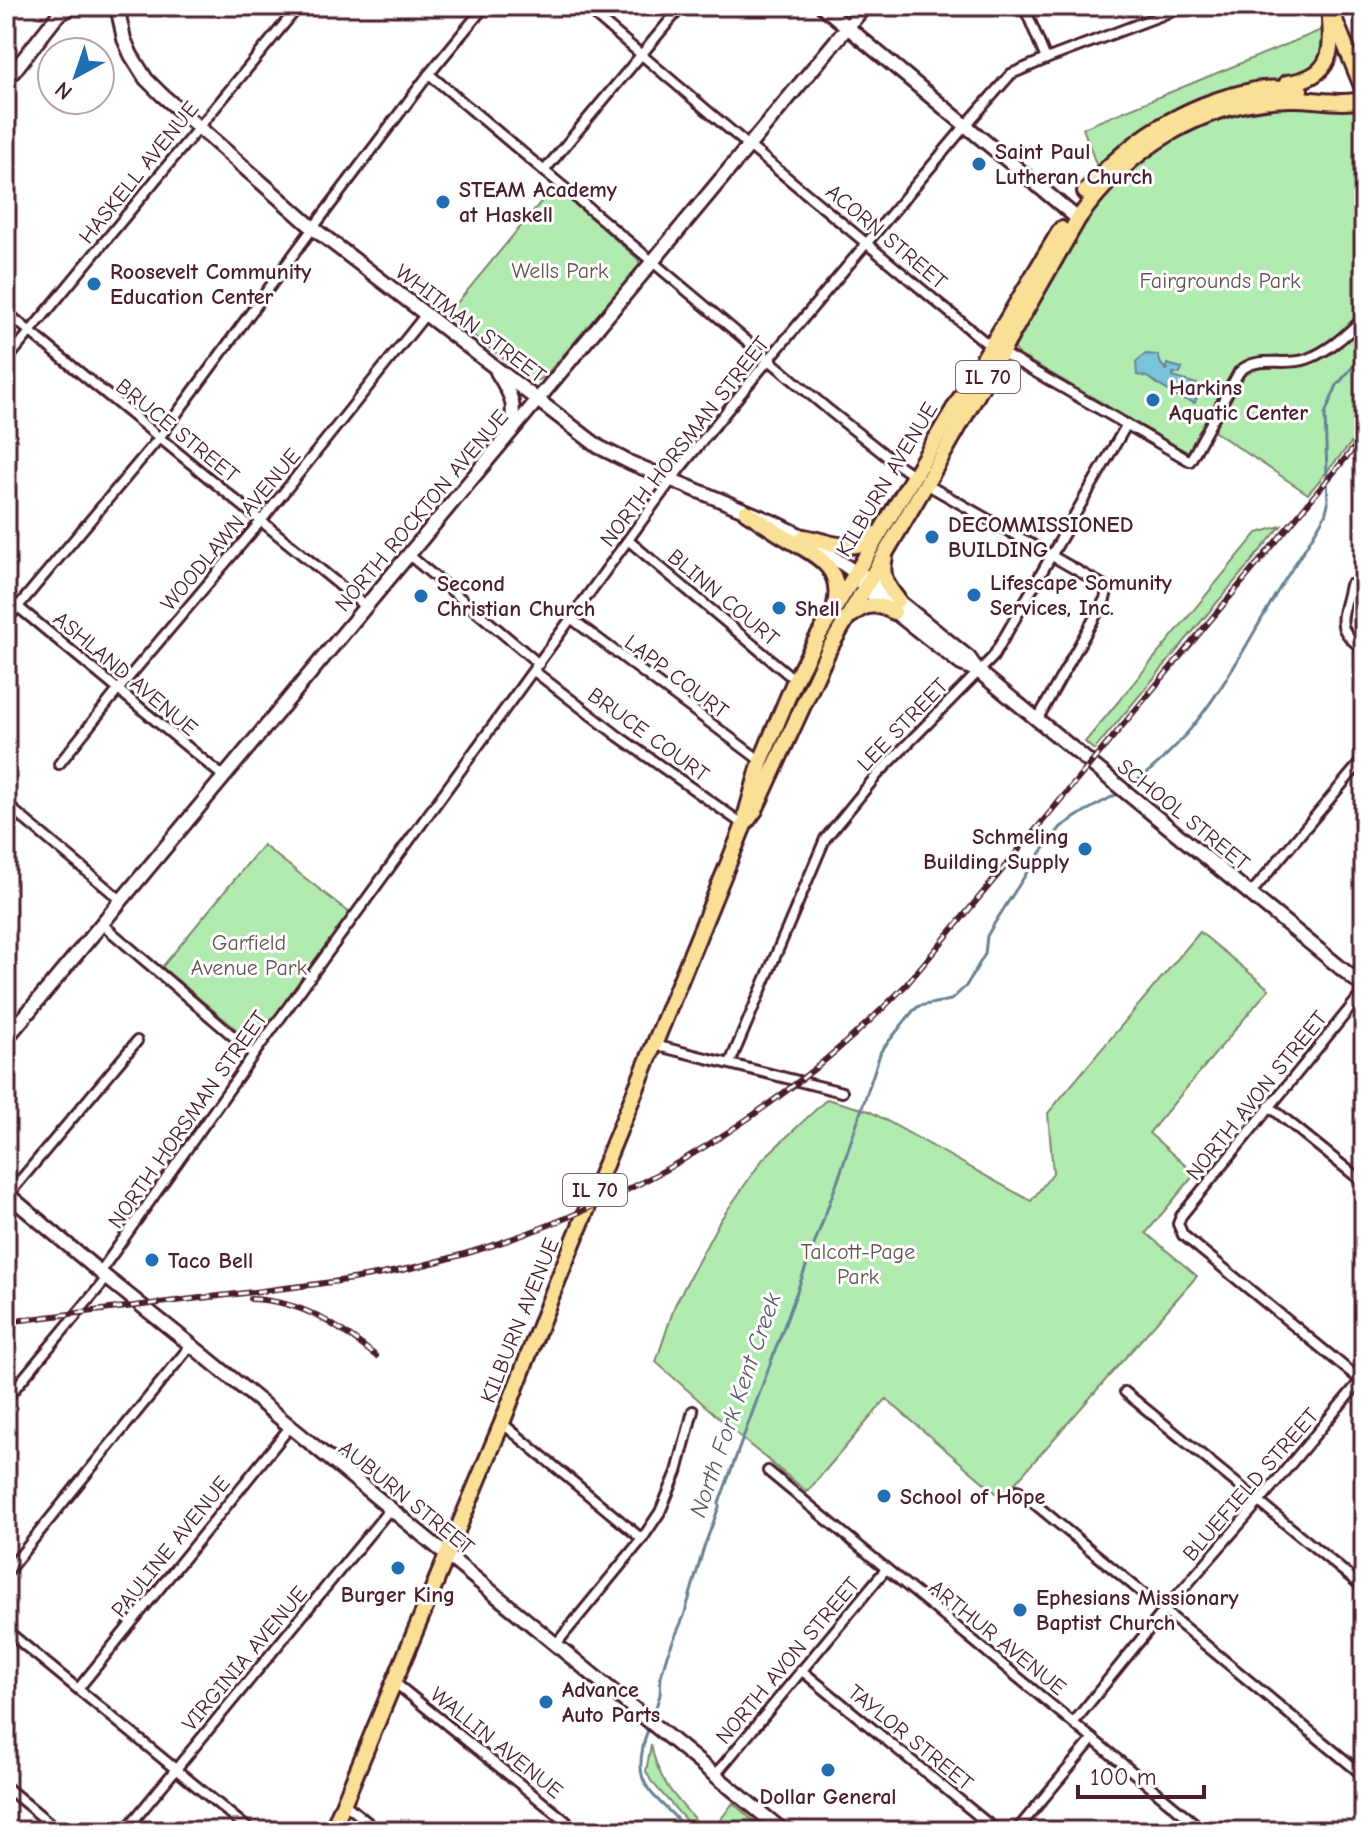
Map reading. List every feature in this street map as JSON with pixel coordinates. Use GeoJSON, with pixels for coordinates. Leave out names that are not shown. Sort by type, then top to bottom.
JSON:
{"type":"FeatureCollection","features":[{"type":"Feature","properties":{"kind":"main road"},"geometry":{"type":"LineString","coordinates":[[6,81],[59,10],[74,6]]}},
{"type":"Feature","properties":{"kind":"main road"},"geometry":{"type":"LineString","coordinates":[[822,6],[1074,216]]}},
{"type":"Feature","properties":{"kind":"main road","name":"NORTH ROCKTON AVENUE"},"geometry":{"type":"LineString","coordinates":[[6,1039],[11,1023],[102,924],[865,6]]}},
{"type":"Feature","properties":{"kind":"main road"},"geometry":{"type":"LineString","coordinates":[[1253,90],[1310,78],[1319,72],[1328,59],[1331,45],[1329,6]]}},
{"type":"Feature","properties":{"kind":"main road"},"geometry":{"type":"LineString","coordinates":[[1329,6],[1364,91]]}},
{"type":"Feature","properties":{"kind":"main road","name":"WHITMAN STREET"},"geometry":{"type":"LineString","coordinates":[[116,8],[124,39],[138,68],[161,94],[313,228],[599,447],[804,537],[863,580]]}},
{"type":"Feature","properties":{"kind":"main road","name":"KILBURN AVENUE"},"geometry":{"type":"LineString","coordinates":[[332,1831],[502,1423],[744,825],[761,761],[795,680],[834,609],[887,550],[926,484],[1024,293],[1101,173],[1125,150],[1182,114],[1253,90],[1317,91],[1354,94],[1364,98]]}},
{"type":"Feature","properties":{"kind":"main road","name":"KILBURN AVENUE"},"geometry":{"type":"LineString","coordinates":[[1074,216],[1123,166],[1168,133],[1197,118],[1264,100],[1291,98],[1346,102],[1364,98]]}},
{"type":"Feature","properties":{"kind":"main road","name":"KILBURN AVENUE"},"geometry":{"type":"LineString","coordinates":[[744,825],[755,810],[845,620],[882,528],[996,349]]}},
{"type":"Feature","properties":{"kind":"main road"},"geometry":{"type":"LineString","coordinates":[[490,363],[505,384],[513,411],[513,420],[502,445]]}},
{"type":"Feature","properties":{"kind":"main road"},"geometry":{"type":"LineString","coordinates":[[746,512],[826,564],[837,585],[834,609]]}},
{"type":"Feature","properties":{"kind":"main road"},"geometry":{"type":"LineString","coordinates":[[804,537],[840,546],[855,546],[867,541],[882,528]]}},
{"type":"Feature","properties":{"kind":"main road"},"geometry":{"type":"LineString","coordinates":[[845,620],[867,605],[896,606],[883,577],[887,550]]}},
{"type":"Feature","properties":{"kind":"main road","name":"SCHOOL STREET"},"geometry":{"type":"LineString","coordinates":[[863,580],[969,658],[978,671],[1364,989]]}},
{"type":"Feature","properties":{"kind":"main road","name":"AUBURN STREET"},"geometry":{"type":"LineString","coordinates":[[7,1194],[783,1831]]}},
{"type":"Feature","properties":{"kind":"street","name":"HASKELL AVENUE"},"geometry":{"type":"LineString","coordinates":[[6,361],[299,6]]}},
{"type":"Feature","properties":{"kind":"street"},"geometry":{"type":"LineString","coordinates":[[6,621],[159,438],[429,74],[485,6]]}},
{"type":"Feature","properties":{"kind":"street","name":"ACORN STREET"},"geometry":{"type":"LineString","coordinates":[[584,6],[996,349],[1190,461],[1244,367],[1252,363],[1304,360],[1338,342],[1364,318]]}},
{"type":"Feature","properties":{"kind":"street"},"geometry":{"type":"LineString","coordinates":[[544,171],[682,6]]}},
{"type":"Feature","properties":{"kind":"street"},"geometry":{"type":"LineString","coordinates":[[1024,6],[1046,59]]}},
{"type":"Feature","properties":{"kind":"street","name":"NORTH HORSMAN STREET"},"geometry":{"type":"LineString","coordinates":[[6,1399],[104,1275],[254,1054],[673,479],[768,359],[966,125],[1011,74],[1163,10],[1186,6]]}},
{"type":"Feature","properties":{"kind":"street"},"geometry":{"type":"LineString","coordinates":[[429,74],[768,359],[913,475]]}},
{"type":"Feature","properties":{"kind":"street","name":"BRUCE STREET"},"geometry":{"type":"LineString","coordinates":[[6,312],[365,606]]}},
{"type":"Feature","properties":{"kind":"street","name":"WOODLAWN AVENUE"},"geometry":{"type":"LineString","coordinates":[[59,764],[261,521],[426,314]]}},
{"type":"Feature","properties":{"kind":"street","name":"LEE STREET"},"geometry":{"type":"LineString","coordinates":[[730,1063],[825,839],[877,775],[993,657],[1127,424]]}},
{"type":"Feature","properties":{"kind":"street"},"geometry":{"type":"LineString","coordinates":[[926,484],[1108,588],[1105,599],[1037,720]]}},
{"type":"Feature","properties":{"kind":"street","name":"BLINN COURT"},"geometry":{"type":"LineString","coordinates":[[629,541],[795,680]]}},
{"type":"Feature","properties":{"kind":"street"},"geometry":{"type":"LineString","coordinates":[[409,555],[536,667]]}},
{"type":"Feature","properties":{"kind":"street"},"geometry":{"type":"LineString","coordinates":[[1350,585],[1341,626],[1364,650]]}},
{"type":"Feature","properties":{"kind":"street","name":"ASHLAND AVENUE"},"geometry":{"type":"LineString","coordinates":[[6,597],[224,777]]}},
{"type":"Feature","properties":{"kind":"street","name":"LAPP COURT"},"geometry":{"type":"LineString","coordinates":[[572,619],[761,761]]}},
{"type":"Feature","properties":{"kind":"street","name":"BRUCE COURT"},"geometry":{"type":"LineString","coordinates":[[536,667],[618,736],[744,825]]}},
{"type":"Feature","properties":{"kind":"street"},"geometry":{"type":"LineString","coordinates":[[1251,893],[1364,758]]}},
{"type":"Feature","properties":{"kind":"street"},"geometry":{"type":"LineString","coordinates":[[6,804],[121,900]]}},
{"type":"Feature","properties":{"kind":"street"},"geometry":{"type":"LineString","coordinates":[[102,924],[254,1054]]}},
{"type":"Feature","properties":{"kind":"street","name":"NORTH AVON STREET"},"geometry":{"type":"LineString","coordinates":[[1363,1382],[1183,1235],[1178,1224],[1181,1216],[1364,989]]}},
{"type":"Feature","properties":{"kind":"street"},"geometry":{"type":"LineString","coordinates":[[7,1194],[137,1041]]}},
{"type":"Feature","properties":{"kind":"street"},"geometry":{"type":"LineString","coordinates":[[654,1045],[842,1092]]}},
{"type":"Feature","properties":{"kind":"street"},"geometry":{"type":"LineString","coordinates":[[1269,1106],[1364,1183]]}},
{"type":"Feature","properties":{"kind":"street"},"geometry":{"type":"LineString","coordinates":[[6,1573],[191,1345]]}},
{"type":"Feature","properties":{"kind":"street","name":"BLUEFIELD STREET"},"geometry":{"type":"LineString","coordinates":[[1074,1722],[1163,1612],[1363,1382]]}},
{"type":"Feature","properties":{"kind":"street"},"geometry":{"type":"LineString","coordinates":[[1125,1392],[1364,1588]]}},
{"type":"Feature","properties":{"kind":"street"},"geometry":{"type":"LineString","coordinates":[[556,1644],[642,1539],[660,1512],[677,1472],[693,1411]]}},
{"type":"Feature","properties":{"kind":"street"},"geometry":{"type":"LineString","coordinates":[[502,1423],[642,1539]]}},
{"type":"Feature","properties":{"kind":"street","name":"PAULINE AVENUE"},"geometry":{"type":"LineString","coordinates":[[78,1689],[290,1427]]}},
{"type":"Feature","properties":{"kind":"street","name":"ARTHUR AVENUE"},"geometry":{"type":"LineString","coordinates":[[768,1471],[1204,1831]]}},
{"type":"Feature","properties":{"kind":"street"},"geometry":{"type":"LineString","coordinates":[[1018,1490],[1364,1776]]}},
{"type":"Feature","properties":{"kind":"street","name":"VIRGINIA AVENUE"},"geometry":{"type":"LineString","coordinates":[[125,1831],[390,1509]]}},
{"type":"Feature","properties":{"kind":"street","name":"NORTH AVON STREET"},"geometry":{"type":"LineString","coordinates":[[715,1775],[886,1569]]}},
{"type":"Feature","properties":{"kind":"street"},"geometry":{"type":"LineString","coordinates":[[6,1630],[251,1831]]}},
{"type":"Feature","properties":{"kind":"street","name":"TAYLOR STREET"},"geometry":{"type":"LineString","coordinates":[[801,1670],[997,1831]]}},
{"type":"Feature","properties":{"kind":"street","name":"WALLIN AVENUE"},"geometry":{"type":"LineString","coordinates":[[393,1682],[578,1831]]}},
{"type":"Feature","properties":{"kind":"street"},"geometry":{"type":"LineString","coordinates":[[1016,1831],[1093,1739]]}},
{"type":"Feature","properties":{"kind":"street"},"geometry":{"type":"LineString","coordinates":[[6,1787],[59,1831]]}},
{"type":"Feature","properties":{"kind":"street"},"geometry":{"type":"LineString","coordinates":[[344,1803],[378,1831]]}},
{"type":"Feature","properties":{"kind":"green space"},"geometry":{"type":"Polygon","coordinates":[[[1324,29],[1324,60],[1304,77],[1258,82],[1232,89],[1132,137],[1097,167],[1083,128],[1324,29]]]}},
{"type":"Feature","properties":{"kind":"green space","name":"Fairgrounds Park"},"geometry":{"type":"Polygon","coordinates":[[[1267,105],[1334,105],[1364,110],[1364,428],[1308,494],[1206,426],[1191,450],[1185,451],[1018,354],[1014,347],[1079,229],[1105,192],[1157,146],[1204,122],[1267,105]]]}},
{"type":"Feature","properties":{"kind":"green space","name":"Wells Park"},"geometry":{"type":"Polygon","coordinates":[[[554,186],[639,260],[639,268],[546,375],[539,380],[531,380],[447,315],[554,186]]]}},
{"type":"Feature","properties":{"kind":"green space"},"geometry":{"type":"Polygon","coordinates":[[[1281,526],[1094,750],[1085,742],[1257,533],[1281,526]]]}},
{"type":"Feature","properties":{"kind":"green space","name":"Garfield Avenue Park"},"geometry":{"type":"Polygon","coordinates":[[[263,845],[351,914],[256,1043],[162,967],[263,845]]]}},
{"type":"Feature","properties":{"kind":"green space","name":"Talcott-Page Park"},"geometry":{"type":"Polygon","coordinates":[[[1200,932],[1269,989],[1149,1133],[1195,1174],[1146,1233],[1197,1276],[1002,1498],[886,1399],[807,1492],[656,1362],[675,1305],[719,1222],[763,1159],[827,1099],[869,1111],[1031,1201],[1053,1173],[1048,1113],[1200,932]]]}},
{"type":"Feature","properties":{"kind":"green space"},"geometry":{"type":"Polygon","coordinates":[[[651,1745],[665,1782],[705,1831],[695,1831],[651,1781],[646,1771],[651,1745]]]}},
{"type":"Feature","properties":{"kind":"green space"},"geometry":{"type":"Polygon","coordinates":[[[733,1803],[764,1830],[764,1831],[712,1831],[733,1803]]]}},
{"type":"Feature","properties":{"kind":"water"},"geometry":{"type":"Polygon","coordinates":[[[1145,354],[1158,355],[1166,370],[1167,364],[1182,368],[1180,374],[1173,373],[1173,377],[1200,385],[1195,403],[1177,397],[1137,375],[1136,362],[1145,354]]]}},
{"type":"Feature","properties":{"kind":"waterway","name":"North Fork Kent Creek"},"geometry":{"type":"LineString","coordinates":[[1125,789],[1173,749],[1212,701],[1325,515],[1328,504],[1325,414],[1337,385],[1364,354]]}},
{"type":"Feature","properties":{"kind":"waterway","name":"North Fork Kent Creek"},"geometry":{"type":"LineString","coordinates":[[652,1719],[667,1655],[684,1616],[719,1503],[839,1177],[881,1051],[919,1006],[951,1000],[966,986],[985,954],[987,936],[994,924],[1033,863],[1061,827],[1119,793]]}},
{"type":"Feature","properties":{"kind":"waterway","name":"North Fork Kent Creek"},"geometry":{"type":"LineString","coordinates":[[649,1726],[643,1747],[642,1776],[654,1796],[688,1831]]}},
{"type":"Feature","properties":{"kind":"railway"},"geometry":{"type":"LineString","coordinates":[[6,1322],[324,1283],[420,1266],[489,1247],[555,1222],[620,1193],[682,1160],[743,1122],[855,1035],[906,985],[1364,436]]}},
{"type":"Feature","properties":{"kind":"railway"},"geometry":{"type":"LineString","coordinates":[[251,1299],[287,1304],[303,1310],[347,1334],[376,1356]]}},
{"type":"Feature","properties":{"kind":"place","name":"Saint Paul Lutheran Church"},"geometry":{"type":"Point","coordinates":[979,164]}},
{"type":"Feature","properties":{"kind":"place","name":"STEAM Academy at Haskell"},"geometry":{"type":"Point","coordinates":[443,202]}},
{"type":"Feature","properties":{"kind":"place","name":"Roosevelt Community Education Center"},"geometry":{"type":"Point","coordinates":[94,284]}},
{"type":"Feature","properties":{"kind":"place","name":"Harkins Aquatic Center"},"geometry":{"type":"Point","coordinates":[1153,400]}},
{"type":"Feature","properties":{"kind":"place","name":"DECOMMISSIONED BUILDING"},"geometry":{"type":"Point","coordinates":[932,537]}},
{"type":"Feature","properties":{"kind":"place","name":"Lifescape Somunity Services, Inc."},"geometry":{"type":"Point","coordinates":[974,595]}},
{"type":"Feature","properties":{"kind":"place","name":"Second Christian Church"},"geometry":{"type":"Point","coordinates":[421,596]}},
{"type":"Feature","properties":{"kind":"place","name":"Shell"},"geometry":{"type":"Point","coordinates":[779,608]}},
{"type":"Feature","properties":{"kind":"place","name":"Schmeling Building Supply"},"geometry":{"type":"Point","coordinates":[1085,849]}},
{"type":"Feature","properties":{"kind":"place","name":"Taco Bell"},"geometry":{"type":"Point","coordinates":[152,1260]}},
{"type":"Feature","properties":{"kind":"place","name":"School of Hope"},"geometry":{"type":"Point","coordinates":[884,1496]}},
{"type":"Feature","properties":{"kind":"place","name":"Burger King"},"geometry":{"type":"Point","coordinates":[398,1568]}},
{"type":"Feature","properties":{"kind":"place","name":"Ephesians Missionary Baptist Church"},"geometry":{"type":"Point","coordinates":[1020,1610]}},
{"type":"Feature","properties":{"kind":"place","name":"Advance Auto Parts"},"geometry":{"type":"Point","coordinates":[546,1702]}},
{"type":"Feature","properties":{"kind":"place","name":"Dollar General"},"geometry":{"type":"Point","coordinates":[828,1770]}}]}
